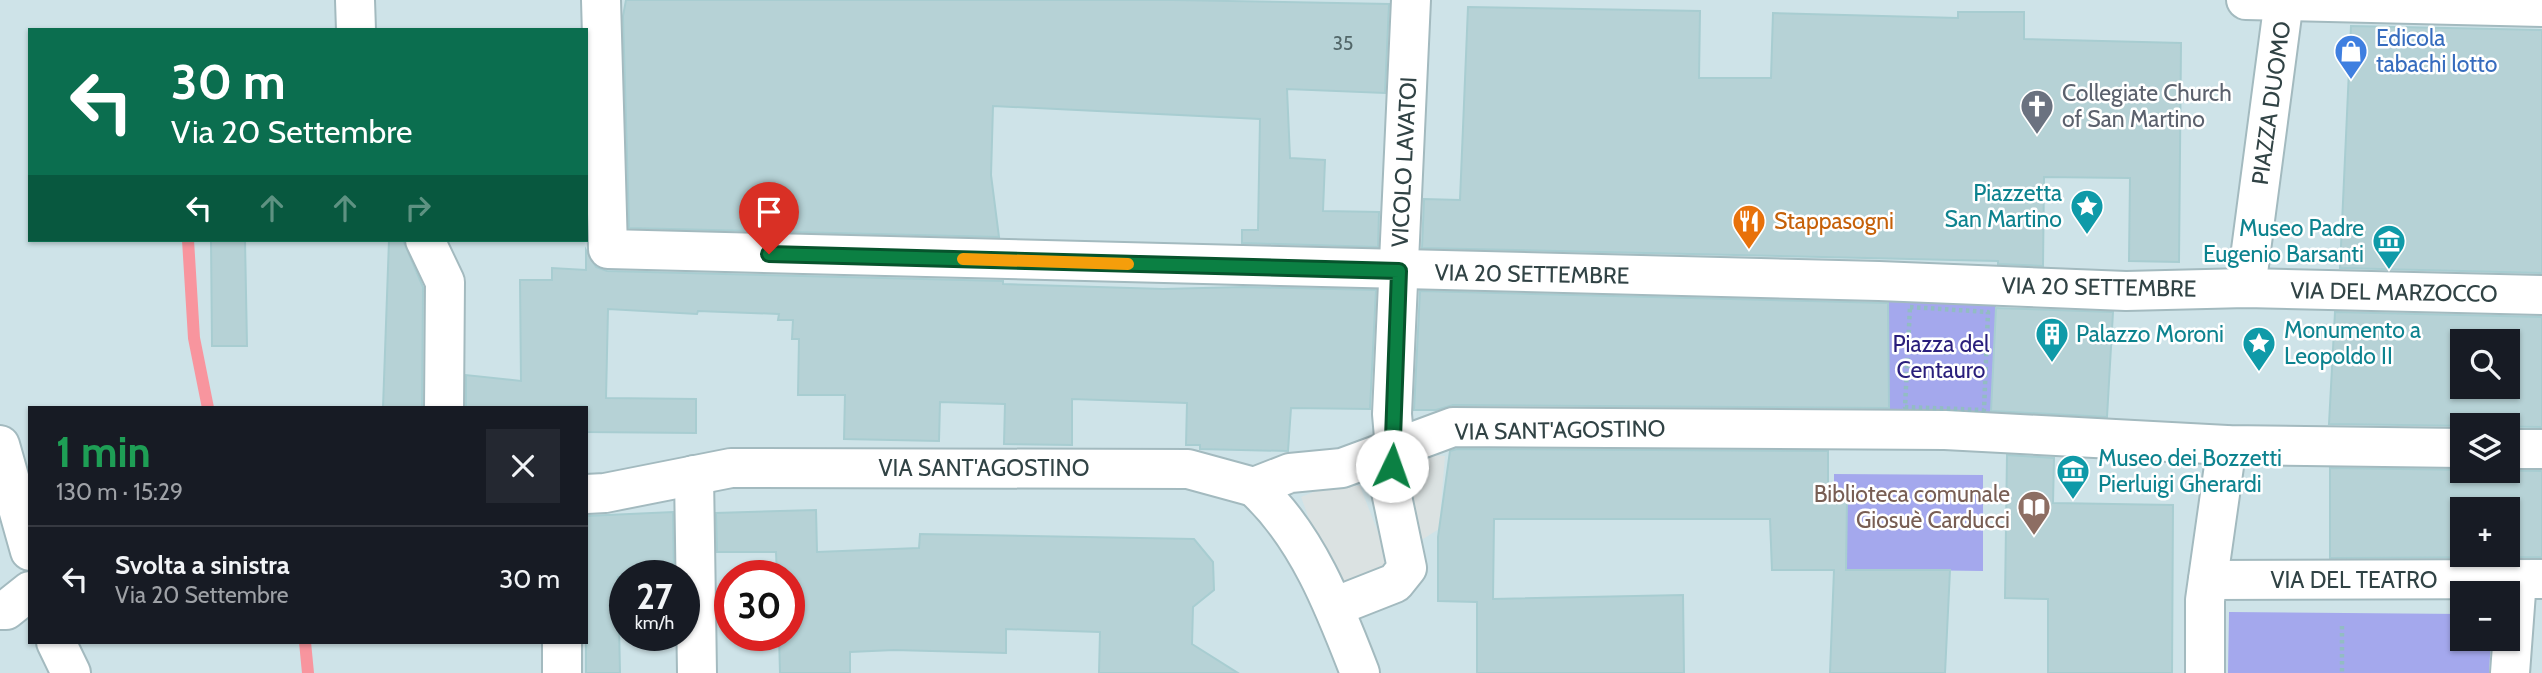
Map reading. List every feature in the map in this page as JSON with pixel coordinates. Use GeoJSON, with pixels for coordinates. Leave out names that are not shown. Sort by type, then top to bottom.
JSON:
{"type":"FeatureCollection","features":[{"type":"Feature","properties":{"kind":"street"},"geometry":{"type":"LineString","coordinates":[[355,0],[356,28]]}},
{"type":"Feature","properties":{"kind":"street","name":"VIA 20 SETTEMBRE"},"geometry":{"type":"LineString","coordinates":[[601,0],[608,249],[1879,281],[2126,291],[2246,288]]}},
{"type":"Feature","properties":{"kind":"street","name":"VICOLO LAVATOI"},"geometry":{"type":"LineString","coordinates":[[1334,607],[1395,583],[1407,568],[1389,482],[1395,449],[1392,414],[1411,0]]}},
{"type":"Feature","properties":{"kind":"street","name":"PIAZZA DUOMO"},"geometry":{"type":"LineString","coordinates":[[2246,0],[2542,7]]}},
{"type":"Feature","properties":{"kind":"street","name":"PIAZZA DUOMO"},"geometry":{"type":"LineString","coordinates":[[2246,288],[2284,1]]}},
{"type":"Feature","properties":{"kind":"street"},"geometry":{"type":"LineString","coordinates":[[426,242],[445,282],[444,406]]}},
{"type":"Feature","properties":{"kind":"street","name":"VIA DEL MARZOCCO"},"geometry":{"type":"LineString","coordinates":[[2246,288],[2542,295]]}},
{"type":"Feature","properties":{"kind":"street","name":"VIA SANT'AGOSTINO"},"geometry":{"type":"LineString","coordinates":[[588,494],[605,494],[731,468],[1188,469],[1254,487],[1290,473],[1342,468],[1453,428],[1945,429],[2227,445],[2450,448]]}},
{"type":"Feature","properties":{"kind":"street"},"geometry":{"type":"LineString","coordinates":[[0,445],[28,544]]}},
{"type":"Feature","properties":{"kind":"street"},"geometry":{"type":"LineString","coordinates":[[2206,673],[2208,580],[2227,445]]}},
{"type":"Feature","properties":{"kind":"street"},"geometry":{"type":"LineString","coordinates":[[2520,449],[2542,449]]}},
{"type":"Feature","properties":{"kind":"street"},"geometry":{"type":"LineString","coordinates":[[694,475],[697,673]]}},
{"type":"Feature","properties":{"kind":"street"},"geometry":{"type":"LineString","coordinates":[[1254,487],[1280,510],[1334,607],[1360,673]]}},
{"type":"Feature","properties":{"kind":"street"},"geometry":{"type":"LineString","coordinates":[[2510,673],[2530,579]]}},
{"type":"Feature","properties":{"kind":"street","name":"VIA DEL TEATRO"},"geometry":{"type":"LineString","coordinates":[[2208,580],[2530,579]]}},
{"type":"Feature","properties":{"kind":"street"},"geometry":{"type":"LineString","coordinates":[[0,610],[6,610],[28,593]]}},
{"type":"Feature","properties":{"kind":"street"},"geometry":{"type":"LineString","coordinates":[[57,644],[71,673]]}},
{"type":"Feature","properties":{"kind":"street"},"geometry":{"type":"LineString","coordinates":[[562,644],[562,673]]}},
{"type":"Feature","properties":{"kind":"path"},"geometry":{"type":"LineString","coordinates":[[1910,307],[1951,311],[1988,313],[1984,410],[1905,407],[1910,307]]}},
{"type":"Feature","properties":{"kind":"path"},"geometry":{"type":"LineString","coordinates":[[2342,626],[2342,673]]}},
{"type":"Feature","properties":{"kind":"shaded area"},"geometry":{"type":"Polygon","coordinates":[[[0,0],[2542,0],[2542,673],[0,673],[0,0]]]}},
{"type":"Feature","properties":{"kind":"shaded area"},"geometry":{"type":"Polygon","coordinates":[[[1432,455],[1445,456],[1439,529],[1412,546],[1411,471],[1432,455]]]}},
{"type":"Feature","properties":{"kind":"shaded area"},"geometry":{"type":"Polygon","coordinates":[[[1333,484],[1360,486],[1393,571],[1365,584],[1332,581],[1301,497],[1333,484]]]}},
{"type":"Feature","properties":{"kind":"green space","name":"Piazza del Centauro"},"geometry":{"type":"Polygon","coordinates":[[[1888,302],[1996,303],[1991,421],[1889,418],[1888,302]]]}},
{"type":"Feature","properties":{"kind":"green space"},"geometry":{"type":"Polygon","coordinates":[[[1834,474],[1983,475],[1983,571],[1838,569],[1847,497],[1834,496],[1834,474]]]}},
{"type":"Feature","properties":{"kind":"green space"},"geometry":{"type":"Polygon","coordinates":[[[2229,612],[2450,614],[2450,651],[2490,651],[2489,673],[2228,673],[2229,612]]]}},
{"type":"Feature","properties":{"kind":"building"},"geometry":{"type":"Polygon","coordinates":[[[626,0],[1173,0],[1389,4],[1385,93],[1287,89],[1290,158],[1325,160],[1323,211],[1379,212],[1378,247],[1242,243],[1242,230],[1258,230],[1260,119],[993,106],[991,175],[999,237],[629,228],[623,16],[626,0]]]}},
{"type":"Feature","properties":{"kind":"building"},"geometry":{"type":"Polygon","coordinates":[[[1468,7],[1700,11],[1699,78],[1771,78],[1773,13],[1958,18],[1958,12],[2024,12],[2024,39],[2181,43],[2179,262],[2129,261],[2130,178],[2044,177],[2043,266],[1998,264],[1998,261],[1422,248],[1424,199],[1460,200],[1468,7]]]}},
{"type":"Feature","properties":{"kind":"building"},"geometry":{"type":"Polygon","coordinates":[[[2351,26],[2542,30],[2542,273],[2340,268],[2351,26]]]}},
{"type":"Feature","properties":{"kind":"building"},"geometry":{"type":"Polygon","coordinates":[[[211,242],[245,242],[247,346],[212,346],[211,242]]]}},
{"type":"Feature","properties":{"kind":"building"},"geometry":{"type":"Polygon","coordinates":[[[389,242],[404,242],[423,287],[422,406],[383,406],[389,242]]]}},
{"type":"Feature","properties":{"kind":"building"},"geometry":{"type":"Polygon","coordinates":[[[586,250],[596,267],[607,271],[1003,281],[1003,284],[1163,289],[1243,287],[1376,290],[1370,409],[1291,408],[1288,451],[1200,449],[1200,445],[1186,445],[1187,403],[1072,399],[1072,445],[1004,444],[1005,404],[940,402],[939,441],[844,439],[845,395],[798,395],[799,339],[792,339],[793,320],[778,320],[779,314],[698,311],[697,314],[608,309],[606,398],[696,399],[696,433],[588,432],[588,406],[466,406],[466,375],[521,381],[520,280],[552,280],[552,268],[586,270],[586,250]]]}},
{"type":"Feature","properties":{"kind":"building"},"geometry":{"type":"Polygon","coordinates":[[[1420,291],[1888,303],[1889,408],[1453,405],[1436,410],[1414,410],[1420,291]]]}},
{"type":"Feature","properties":{"kind":"building","name":"Palazzo Moroni"},"geometry":{"type":"Polygon","coordinates":[[[1996,308],[2113,312],[2107,417],[1991,411],[1996,308]]]}},
{"type":"Feature","properties":{"kind":"building"},"geometry":{"type":"Polygon","coordinates":[[[2335,312],[2542,317],[2542,427],[2520,427],[2520,413],[2450,413],[2450,426],[2329,424],[2335,312]]]}},
{"type":"Feature","properties":{"kind":"building"},"geometry":{"type":"Polygon","coordinates":[[[1450,451],[1828,451],[1828,496],[1847,497],[1846,570],[1950,570],[1945,673],[1830,673],[1834,570],[1772,570],[1770,519],[1494,519],[1493,599],[1683,595],[1684,673],[1477,673],[1477,602],[1438,601],[1438,537],[1450,451]]]}},
{"type":"Feature","properties":{"kind":"building"},"geometry":{"type":"Polygon","coordinates":[[[2007,455],[2054,458],[2053,503],[2173,505],[2172,673],[2048,673],[2048,599],[2005,598],[2007,455]]]}},
{"type":"Feature","properties":{"kind":"building"},"geometry":{"type":"Polygon","coordinates":[[[2330,468],[2450,470],[2450,483],[2520,483],[2520,471],[2542,471],[2542,557],[2520,557],[2520,497],[2450,497],[2450,557],[2330,558],[2330,468]]]}},
{"type":"Feature","properties":{"kind":"building"},"geometry":{"type":"Polygon","coordinates":[[[816,510],[817,552],[919,548],[920,534],[1194,539],[1213,562],[1214,590],[1193,607],[1192,644],[1238,673],[1099,673],[1100,632],[1006,629],[1006,653],[894,650],[850,652],[850,673],[780,673],[779,651],[805,651],[805,560],[776,560],[776,552],[717,552],[716,513],[816,510]]]}},
{"type":"Feature","properties":{"kind":"building"},"geometry":{"type":"Polygon","coordinates":[[[673,512],[674,560],[609,560],[609,651],[620,651],[620,673],[586,673],[588,516],[673,512]]]}},
{"type":"Feature","properties":{"kind":"waterway"},"geometry":{"type":"LineString","coordinates":[[188,242],[194,338],[208,406]]}},
{"type":"Feature","properties":{"kind":"waterway"},"geometry":{"type":"LineString","coordinates":[[305,644],[308,673]]}},
{"type":"Feature","properties":{"kind":"slow traffic"},"geometry":{"type":"LineString","coordinates":[[963,259],[1128,264]]}},
{"type":"Feature","properties":{"kind":"place","name":"Edicola tabachi lotto"},"geometry":{"type":"Point","coordinates":[2351,81]}},
{"type":"Feature","properties":{"kind":"place","name":"Collegiate Church of San Martino"},"geometry":{"type":"Point","coordinates":[2037,136]}},
{"type":"Feature","properties":{"kind":"place","name":"Piazzetta San Martino"},"geometry":{"type":"Point","coordinates":[2087,236]}},
{"type":"Feature","properties":{"kind":"place","name":"Stappasogni"},"geometry":{"type":"Point","coordinates":[1749,251]}},
{"type":"Feature","properties":{"kind":"place","name":"Museo Padre Eugenio Barsanti"},"geometry":{"type":"Point","coordinates":[2389,271]}},
{"type":"Feature","properties":{"kind":"place","name":"Palazzo Moroni"},"geometry":{"type":"Point","coordinates":[2052,364]}},
{"type":"Feature","properties":{"kind":"place","name":"Monumento a Leopoldo II"},"geometry":{"type":"Point","coordinates":[2259,373]}},
{"type":"Feature","properties":{"kind":"place","name":"Museo dei Bozzetti Pierluigi Gherardi"},"geometry":{"type":"Point","coordinates":[2073,501]}},
{"type":"Feature","properties":{"kind":"place","name":"Biblioteca comunale Giosuè Carducci"},"geometry":{"type":"Point","coordinates":[2034,537]}},
{"type":"Feature","properties":{"kind":"route"},"geometry":{"type":"LineString","coordinates":[[769,254],[1399,271],[1392,414],[1395,449],[1392,466]]}}]}
